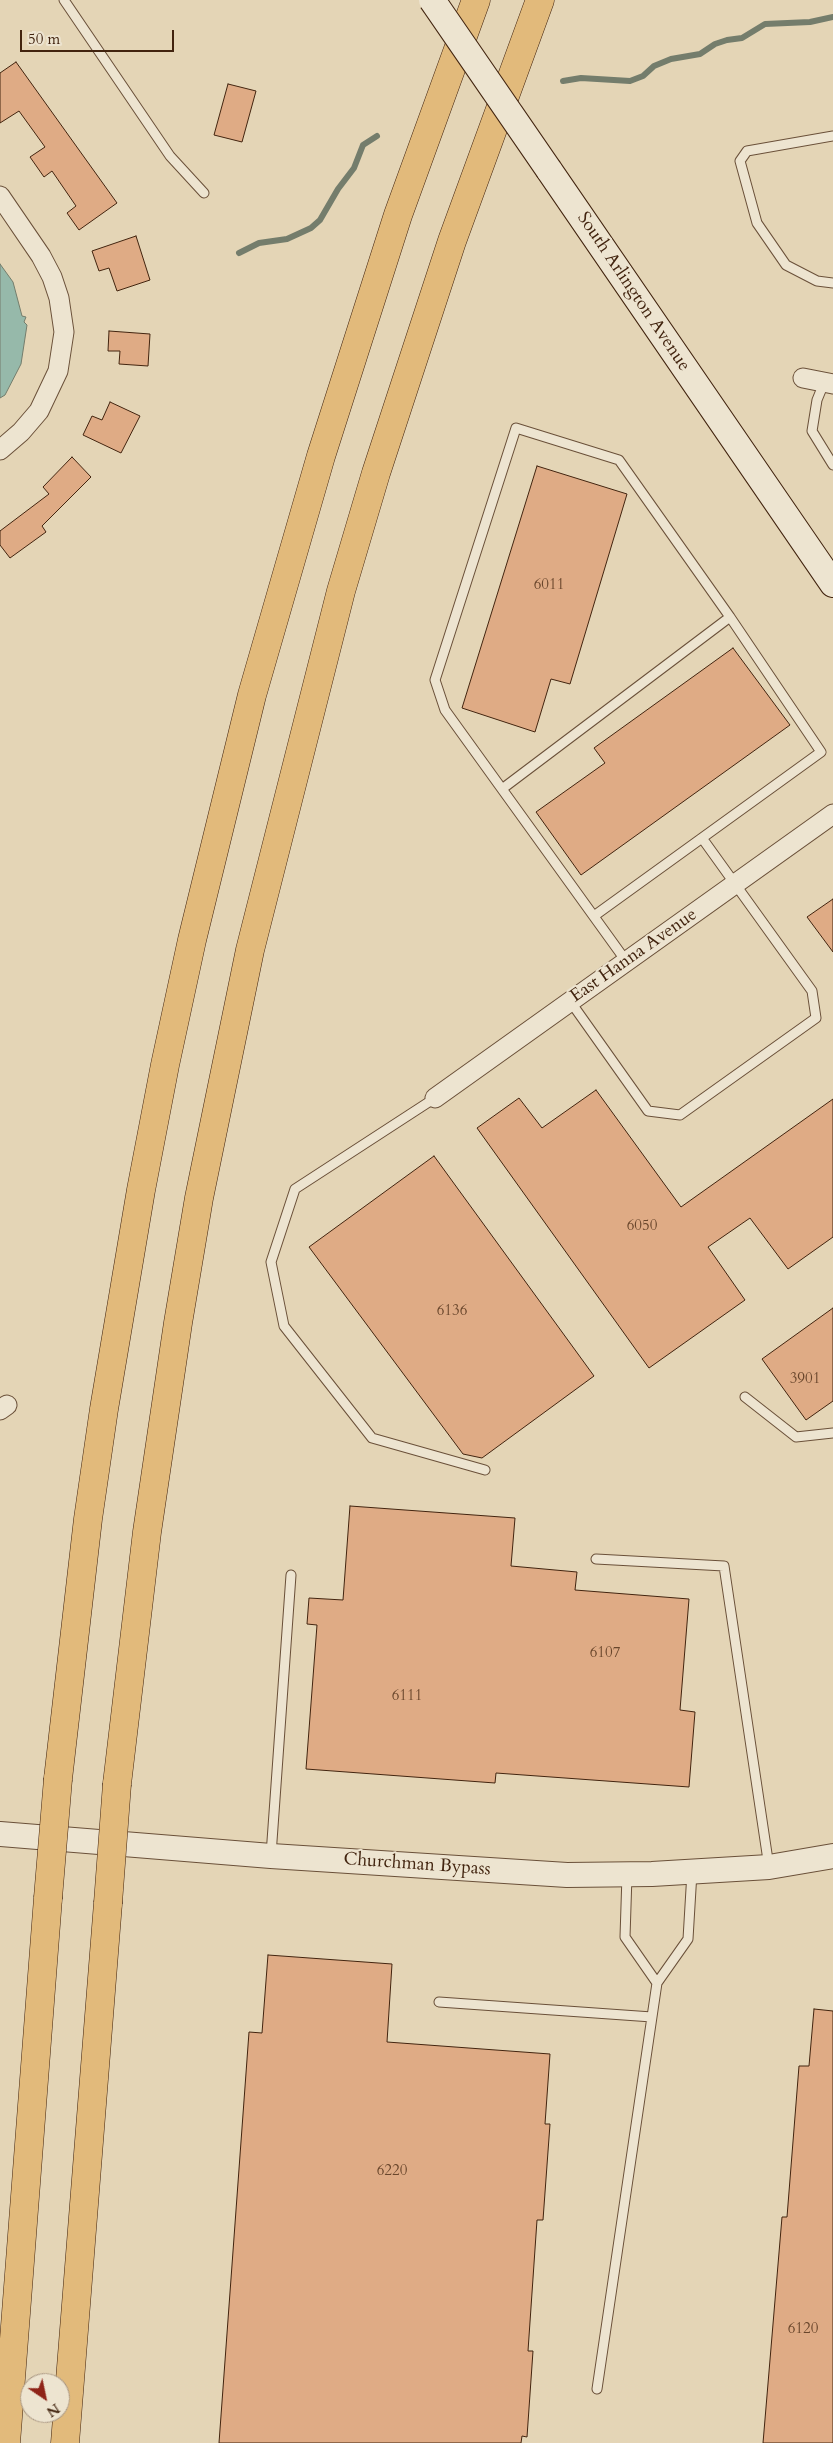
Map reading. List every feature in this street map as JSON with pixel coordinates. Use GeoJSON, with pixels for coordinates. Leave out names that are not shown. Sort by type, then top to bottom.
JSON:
{"type":"FeatureCollection","features":[{"type":"Feature","properties":{"kind":"highway"},"geometry":{"type":"LineString","coordinates":[[6,2443],[58,1779],[88,1519],[107,1390],[163,1074],[194,930],[252,695],[321,456],[398,216],[476,0]]}},
{"type":"Feature","properties":{"kind":"highway"},"geometry":{"type":"LineString","coordinates":[[65,2443],[117,1784],[146,1541],[178,1324],[204,1170],[250,950],[322,664],[373,482],[452,240],[540,0]]}},
{"type":"Feature","properties":{"kind":"main road","name":"South Arlington Avenue"},"geometry":{"type":"LineString","coordinates":[[432,0],[833,584]]}},
{"type":"Feature","properties":{"kind":"street"},"geometry":{"type":"LineString","coordinates":[[0,196],[42,256],[57,290],[64,332],[58,371],[34,418],[0,450]]}},
{"type":"Feature","properties":{"kind":"street"},"geometry":{"type":"LineString","coordinates":[[803,378],[828,383]]}},
{"type":"Feature","properties":{"kind":"street","name":"East Hanna Avenue"},"geometry":{"type":"LineString","coordinates":[[434,1098],[833,814]]}},
{"type":"Feature","properties":{"kind":"street","name":"Churchman Bypass"},"geometry":{"type":"LineString","coordinates":[[0,1834],[272,1856],[548,1874],[627,1875],[692,1872],[769,1867],[833,1856]]}},
{"type":"Feature","properties":{"kind":"lane"},"geometry":{"type":"LineString","coordinates":[[64,0],[170,156],[204,193]]}},
{"type":"Feature","properties":{"kind":"lane"},"geometry":{"type":"LineString","coordinates":[[833,136],[747,151],[740,161],[757,223],[786,266],[817,281],[833,282]]}},
{"type":"Feature","properties":{"kind":"lane"},"geometry":{"type":"LineString","coordinates":[[828,383],[817,400],[812,431],[833,465]]}},
{"type":"Feature","properties":{"kind":"lane"},"geometry":{"type":"LineString","coordinates":[[594,916],[821,752],[730,617],[619,460],[516,428],[435,680],[445,710],[626,961]]}},
{"type":"Feature","properties":{"kind":"lane"},"geometry":{"type":"LineString","coordinates":[[502,789],[730,617]]}},
{"type":"Feature","properties":{"kind":"lane"},"geometry":{"type":"LineString","coordinates":[[570,1001],[648,1111],[680,1114],[816,1018],[812,991],[702,838]]}},
{"type":"Feature","properties":{"kind":"lane"},"geometry":{"type":"LineString","coordinates":[[434,1098],[295,1189],[271,1262],[284,1326],[372,1438],[485,1470]]}},
{"type":"Feature","properties":{"kind":"lane"},"geometry":{"type":"LineString","coordinates":[[745,1397],[796,1437],[833,1433]]}},
{"type":"Feature","properties":{"kind":"lane"},"geometry":{"type":"LineString","coordinates":[[596,1559],[724,1566],[769,1867]]}},
{"type":"Feature","properties":{"kind":"lane"},"geometry":{"type":"LineString","coordinates":[[272,1856],[291,1574]]}},
{"type":"Feature","properties":{"kind":"lane"},"geometry":{"type":"LineString","coordinates":[[597,2389],[657,1983],[688,1939],[692,1872]]}},
{"type":"Feature","properties":{"kind":"lane"},"geometry":{"type":"LineString","coordinates":[[627,1875],[625,1937],[657,1983]]}},
{"type":"Feature","properties":{"kind":"lane"},"geometry":{"type":"LineString","coordinates":[[439,2002],[652,2017]]}},
{"type":"Feature","properties":{"kind":"shaded area"},"geometry":{"type":"Polygon","coordinates":[[[0,264],[13,282],[22,316],[26,317],[24,322],[27,325],[21,364],[5,395],[0,398],[0,264]]]}},
{"type":"Feature","properties":{"kind":"building"},"geometry":{"type":"Polygon","coordinates":[[[16,62],[117,203],[79,230],[67,213],[76,206],[52,171],[44,177],[30,157],[45,147],[19,111],[0,123],[0,73],[16,62]]]}},
{"type":"Feature","properties":{"kind":"building"},"geometry":{"type":"Polygon","coordinates":[[[228,84],[256,91],[242,142],[214,135],[228,84]]]}},
{"type":"Feature","properties":{"kind":"building"},"geometry":{"type":"Polygon","coordinates":[[[136,236],[150,280],[117,291],[109,268],[99,271],[92,251],[136,236]]]}},
{"type":"Feature","properties":{"kind":"building"},"geometry":{"type":"Polygon","coordinates":[[[109,331],[150,334],[148,366],[119,364],[120,351],[108,351],[109,331]]]}},
{"type":"Feature","properties":{"kind":"building"},"geometry":{"type":"Polygon","coordinates":[[[110,402],[140,416],[121,453],[83,435],[92,416],[102,420],[110,402]]]}},
{"type":"Feature","properties":{"kind":"building"},"geometry":{"type":"Polygon","coordinates":[[[72,457],[91,477],[42,526],[46,532],[10,558],[0,545],[0,531],[49,494],[43,487],[72,457]]]}},
{"type":"Feature","properties":{"kind":"building"},"geometry":{"type":"Polygon","coordinates":[[[537,466],[627,494],[570,684],[551,679],[535,732],[462,708],[537,466]]]}},
{"type":"Feature","properties":{"kind":"building"},"geometry":{"type":"Polygon","coordinates":[[[733,648],[790,725],[581,875],[536,812],[605,763],[594,748],[733,648]]]}},
{"type":"Feature","properties":{"kind":"building"},"geometry":{"type":"Polygon","coordinates":[[[833,899],[833,952],[807,917],[833,899]]]}},
{"type":"Feature","properties":{"kind":"building"},"geometry":{"type":"Polygon","coordinates":[[[596,1090],[681,1207],[833,1099],[833,1237],[788,1269],[750,1218],[708,1247],[745,1300],[649,1368],[477,1128],[519,1098],[542,1128],[596,1090]]]}},
{"type":"Feature","properties":{"kind":"building"},"geometry":{"type":"Polygon","coordinates":[[[434,1156],[594,1376],[482,1458],[463,1454],[309,1247],[434,1156]]]}},
{"type":"Feature","properties":{"kind":"building"},"geometry":{"type":"Polygon","coordinates":[[[833,1308],[833,1401],[806,1420],[762,1359],[833,1308]]]}},
{"type":"Feature","properties":{"kind":"building"},"geometry":{"type":"Polygon","coordinates":[[[350,1506],[515,1518],[511,1566],[577,1572],[575,1590],[689,1599],[680,1710],[695,1712],[689,1787],[496,1773],[495,1783],[306,1769],[317,1625],[307,1624],[309,1598],[343,1600],[350,1506]]]}},
{"type":"Feature","properties":{"kind":"building"},"geometry":{"type":"Polygon","coordinates":[[[268,1955],[392,1964],[387,2042],[550,2054],[545,2124],[550,2124],[543,2220],[537,2220],[528,2351],[533,2351],[527,2437],[522,2436],[521,2443],[219,2443],[249,2032],[262,2033],[268,1955]]]}},
{"type":"Feature","properties":{"kind":"building"},"geometry":{"type":"Polygon","coordinates":[[[814,2009],[833,2011],[833,2443],[763,2443],[782,2217],[787,2217],[799,2066],[809,2066],[814,2009]]]}},
{"type":"Feature","properties":{"kind":"waterway"},"geometry":{"type":"LineString","coordinates":[[563,81],[581,78],[630,81],[643,76],[654,66],[671,59],[700,54],[715,44],[742,38],[765,24],[810,22],[833,17]]}},
{"type":"Feature","properties":{"kind":"waterway"},"geometry":{"type":"LineString","coordinates":[[239,253],[259,243],[287,239],[311,228],[320,220],[338,189],[354,168],[363,145],[377,136]]}}]}
